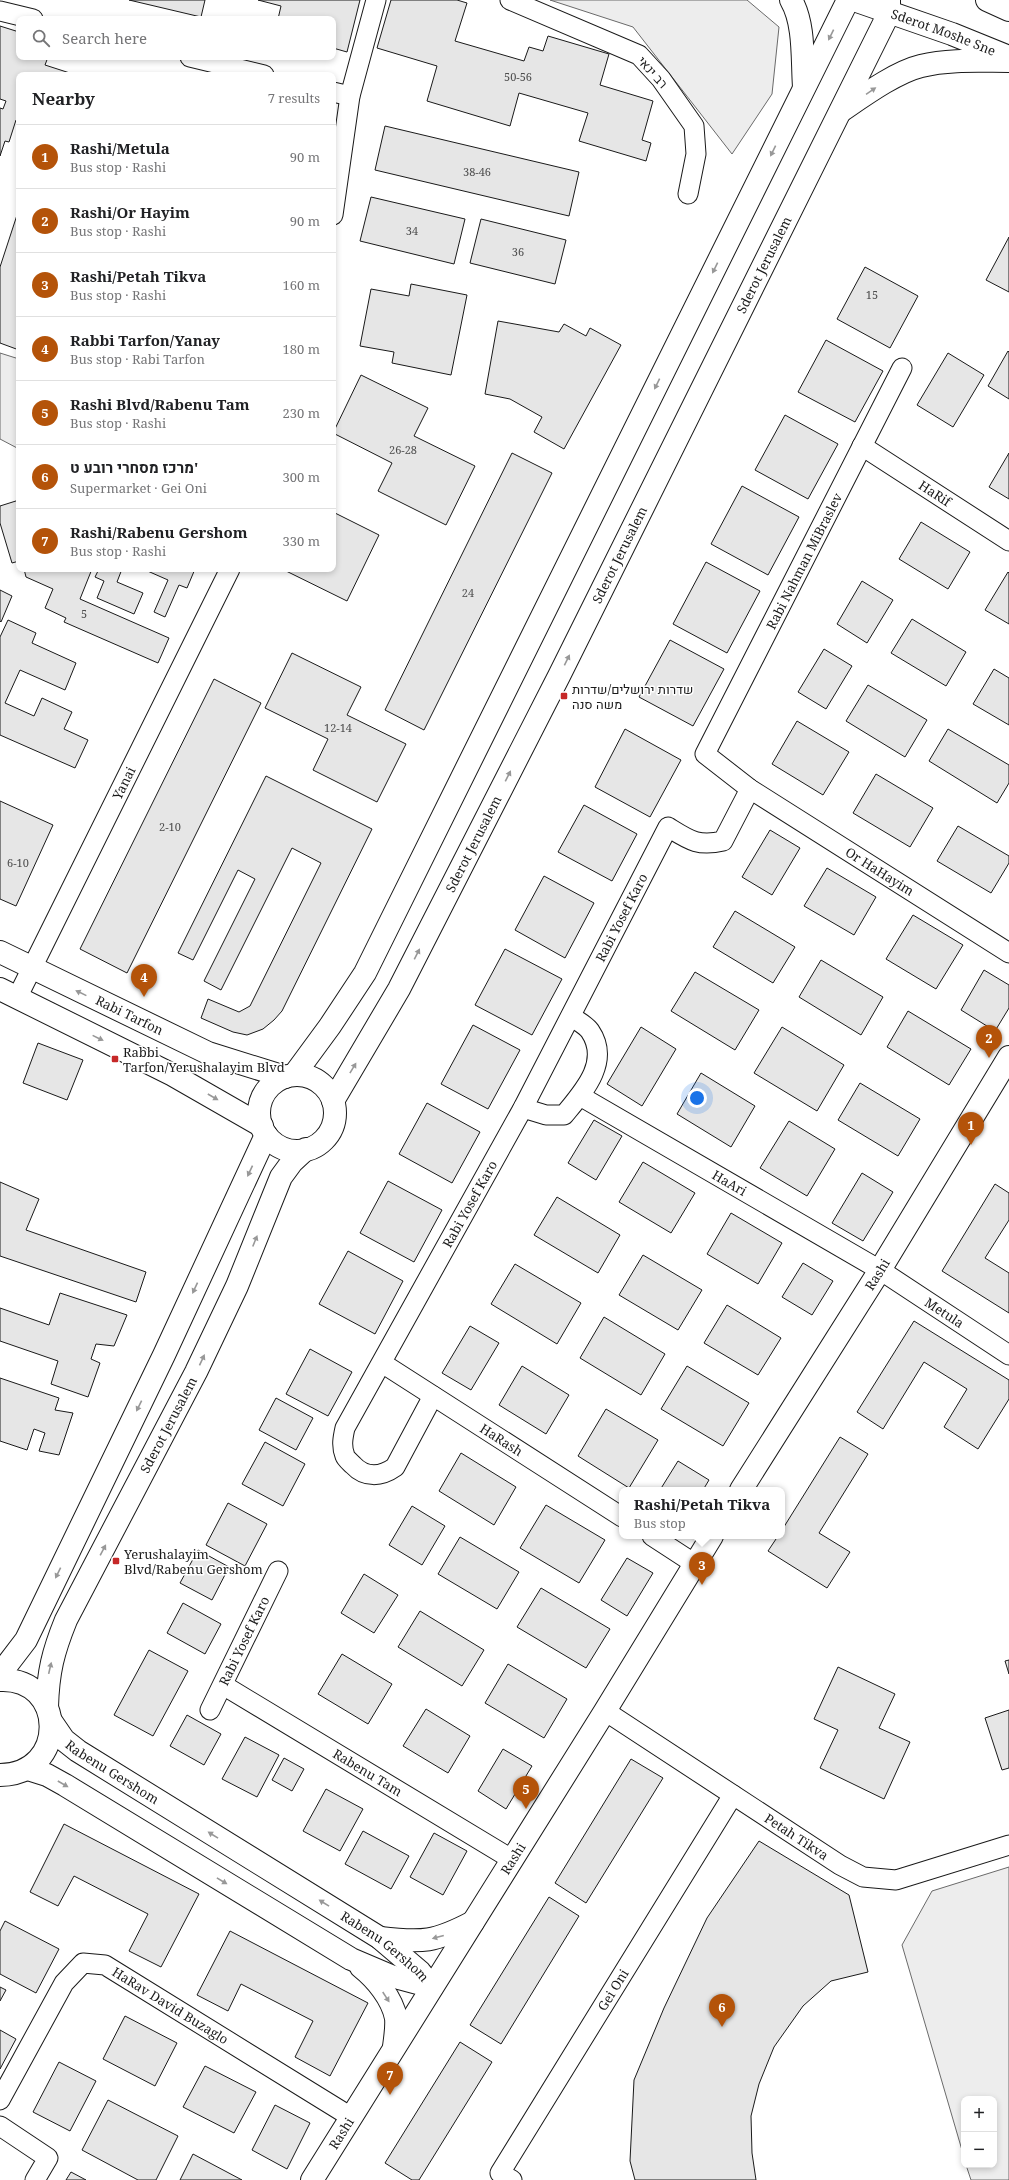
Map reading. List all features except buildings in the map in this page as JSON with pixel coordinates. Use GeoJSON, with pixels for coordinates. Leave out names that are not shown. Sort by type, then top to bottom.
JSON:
{"type":"FeatureCollection","features":[{"type":"Feature","properties":{"kind":"main road"},"geometry":{"type":"LineString","coordinates":[[791,0],[795,6],[800,29],[804,88]]}},
{"type":"Feature","properties":{"kind":"main road"},"geometry":{"type":"LineString","coordinates":[[0,1674],[26,1640],[164,1355],[264,1131],[260,1106],[263,1096],[268,1087],[289,1076],[330,1026],[365,973],[848,0]]}},
{"type":"Feature","properties":{"kind":"main road","name":"Sderot Moshe Sne"},"geometry":{"type":"LineString","coordinates":[[854,0],[889,6],[1009,57]]}},
{"type":"Feature","properties":{"kind":"main road"},"geometry":{"type":"LineString","coordinates":[[987,0],[1009,10]]}},
{"type":"Feature","properties":{"kind":"main road","name":"Sderot Jerusalem"},"geometry":{"type":"LineString","coordinates":[[333,1101],[399,989],[552,690],[839,113],[889,6]]}},
{"type":"Feature","properties":{"kind":"main road"},"geometry":{"type":"LineString","coordinates":[[839,113],[876,87],[920,66],[965,61],[1009,61]]}},
{"type":"Feature","properties":{"kind":"main road","name":"Rabi Tarfon"},"geometry":{"type":"LineString","coordinates":[[0,952],[32,969],[208,1053],[289,1076]]}},
{"type":"Feature","properties":{"kind":"main road"},"geometry":{"type":"LineString","coordinates":[[9,993],[173,1075],[264,1131],[274,1143],[284,1148],[295,1150],[306,1149],[321,1141],[332,1127],[334,1110],[333,1101],[322,1084],[314,1079],[289,1076]]}},
{"type":"Feature","properties":{"kind":"main road","name":"Rashi"},"geometry":{"type":"LineString","coordinates":[[743,1487],[880,1270],[1009,1057]]}},
{"type":"Feature","properties":{"kind":"main road","name":"Sderot Jerusalem"},"geometry":{"type":"LineString","coordinates":[[28,1769],[44,1754],[51,1732],[48,1675],[54,1649],[66,1620],[196,1372],[237,1286],[281,1177],[292,1162],[306,1149]]}},
{"type":"Feature","properties":{"kind":"main road","name":"Rashi"},"geometry":{"type":"LineString","coordinates":[[312,2180],[350,2117],[513,1860],[710,1539]]}},
{"type":"Feature","properties":{"kind":"main road","name":"Rabenu Gershom"},"geometry":{"type":"LineString","coordinates":[[0,1680],[20,1682],[31,1688],[40,1696],[64,1740],[78,1751],[380,1938],[420,1972],[432,1987]]}},
{"type":"Feature","properties":{"kind":"main road"},"geometry":{"type":"LineString","coordinates":[[0,1775],[10,1775],[28,1769]]}},
{"type":"Feature","properties":{"kind":"main road","name":"Rabenu Gershom"},"geometry":{"type":"LineString","coordinates":[[28,1769],[48,1775],[351,1959],[391,1976],[432,1987]]}},
{"type":"Feature","properties":{"kind":"main road"},"geometry":{"type":"LineString","coordinates":[[380,1938],[423,1942],[448,1935],[474,1922]]}},
{"type":"Feature","properties":{"kind":"main road"},"geometry":{"type":"LineString","coordinates":[[351,1959],[374,1977],[391,2004],[396,2019],[394,2048]]}},
{"type":"Feature","properties":{"kind":"street"},"geometry":{"type":"LineString","coordinates":[[336,175],[342,94],[376,0]]}},
{"type":"Feature","properties":{"kind":"street","name":"רב ינאי"},"geometry":{"type":"LineString","coordinates":[[510,0],[639,55],[661,79],[694,126],[696,154],[688,194]]}},
{"type":"Feature","properties":{"kind":"street"},"geometry":{"type":"LineString","coordinates":[[0,11],[21,16]]}},
{"type":"Feature","properties":{"kind":"street"},"geometry":{"type":"LineString","coordinates":[[202,60],[252,72]]}},
{"type":"Feature","properties":{"kind":"street","name":"Rabi Nahman MiBraslev"},"geometry":{"type":"LineString","coordinates":[[705,754],[902,368]]}},
{"type":"Feature","properties":{"kind":"street","name":"HaRif"},"geometry":{"type":"LineString","coordinates":[[862,446],[1009,541]]}},
{"type":"Feature","properties":{"kind":"street","name":"Yanai"},"geometry":{"type":"LineString","coordinates":[[9,993],[32,969],[229,572]]}},
{"type":"Feature","properties":{"kind":"street","name":"Or HaHayim"},"geometry":{"type":"LineString","coordinates":[[705,754],[750,789],[1009,953]]}},
{"type":"Feature","properties":{"kind":"street","name":"Rabi Yosef Karo"},"geometry":{"type":"LineString","coordinates":[[434,1396],[395,1467],[387,1473],[377,1475],[360,1473],[345,1456],[342,1442],[345,1428],[523,1108],[668,827],[690,840],[708,845],[723,841],[750,789]]}},
{"type":"Feature","properties":{"kind":"street"},"geometry":{"type":"LineString","coordinates":[[523,1108],[546,1115],[564,1115],[594,1076],[599,1047],[589,1030],[570,1016]]}},
{"type":"Feature","properties":{"kind":"street","name":"HaAri"},"geometry":{"type":"LineString","coordinates":[[580,1096],[880,1270]]}},
{"type":"Feature","properties":{"kind":"street","name":"Metula"},"geometry":{"type":"LineString","coordinates":[[880,1270],[1009,1355]]}},
{"type":"Feature","properties":{"kind":"street","name":"HaRash"},"geometry":{"type":"LineString","coordinates":[[382,1363],[619,1515]]}},
{"type":"Feature","properties":{"kind":"street"},"geometry":{"type":"LineString","coordinates":[[657,1539],[695,1564]]}},
{"type":"Feature","properties":{"kind":"street","name":"Rabi Yosef Karo"},"geometry":{"type":"LineString","coordinates":[[210,1710],[278,1571]]}},
{"type":"Feature","properties":{"kind":"street","name":"Rabenu Tam"},"geometry":{"type":"LineString","coordinates":[[223,1685],[513,1860]]}},
{"type":"Feature","properties":{"kind":"street","name":"Petah Tikva"},"geometry":{"type":"LineString","coordinates":[[605,1711],[840,1865],[863,1877],[896,1880],[1009,1845]]}},
{"type":"Feature","properties":{"kind":"street","name":"Gei Oni"},"geometry":{"type":"LineString","coordinates":[[512,2180],[500,2173],[733,1795]]}},
{"type":"Feature","properties":{"kind":"street","name":"HaRav David Buzaglo"},"geometry":{"type":"LineString","coordinates":[[0,2100],[64,1983],[83,1963],[105,1965],[350,2117]]}},
{"type":"Feature","properties":{"kind":"street"},"geometry":{"type":"LineString","coordinates":[[0,2126],[48,2158],[36,2180]]}},
{"type":"Feature","properties":{"kind":"shaded area"},"geometry":{"type":"Polygon","coordinates":[[[550,0],[747,0],[779,27],[772,94],[732,154],[633,27],[550,0]]]}},
{"type":"Feature","properties":{"kind":"shaded area"},"geometry":{"type":"Polygon","coordinates":[[[0,353],[16,358],[16,447],[0,439],[0,353]]]}},
{"type":"Feature","properties":{"kind":"shaded area"},"geometry":{"type":"Polygon","coordinates":[[[1009,1867],[1009,2180],[971,2180],[967,2168],[997,2168],[997,2096],[961,2096],[961,2147],[902,1945],[932,1891],[1009,1867]]]}},
{"type":"Feature","properties":{"kind":"place","name":"שדרות ירושלים/שדרות משה סנה"},"geometry":{"type":"Point","coordinates":[564,696]}},
{"type":"Feature","properties":{"kind":"place","name":"Rabbi Tarfon/Yanay"},"geometry":{"type":"Point","coordinates":[144,997]}},
{"type":"Feature","properties":{"kind":"place","name":"Rashi/Or Hayim"},"geometry":{"type":"Point","coordinates":[989,1058]}},
{"type":"Feature","properties":{"kind":"place","name":"Rabbi Tarfon/Yerushalayim Blvd"},"geometry":{"type":"Point","coordinates":[115,1059]}},
{"type":"Feature","properties":{"kind":"place","name":"Rashi/Metula"},"geometry":{"type":"Point","coordinates":[971,1145]}},
{"type":"Feature","properties":{"kind":"place","name":"Yerushalayim Blvd/Rabenu Gershom"},"geometry":{"type":"Point","coordinates":[116,1561]}},
{"type":"Feature","properties":{"kind":"place","name":"Rashi/Petah Tikva"},"geometry":{"type":"Point","coordinates":[702,1585]}},
{"type":"Feature","properties":{"kind":"place","name":"Rashi Blvd/Rabenu Tam"},"geometry":{"type":"Point","coordinates":[526,1809]}},
{"type":"Feature","properties":{"kind":"place","name":"מרכז מסחרי רובע ט'"},"geometry":{"type":"Point","coordinates":[722,2027]}},
{"type":"Feature","properties":{"kind":"place","name":"Rashi/Rabenu Gershom"},"geometry":{"type":"Point","coordinates":[390,2095]}}]}
